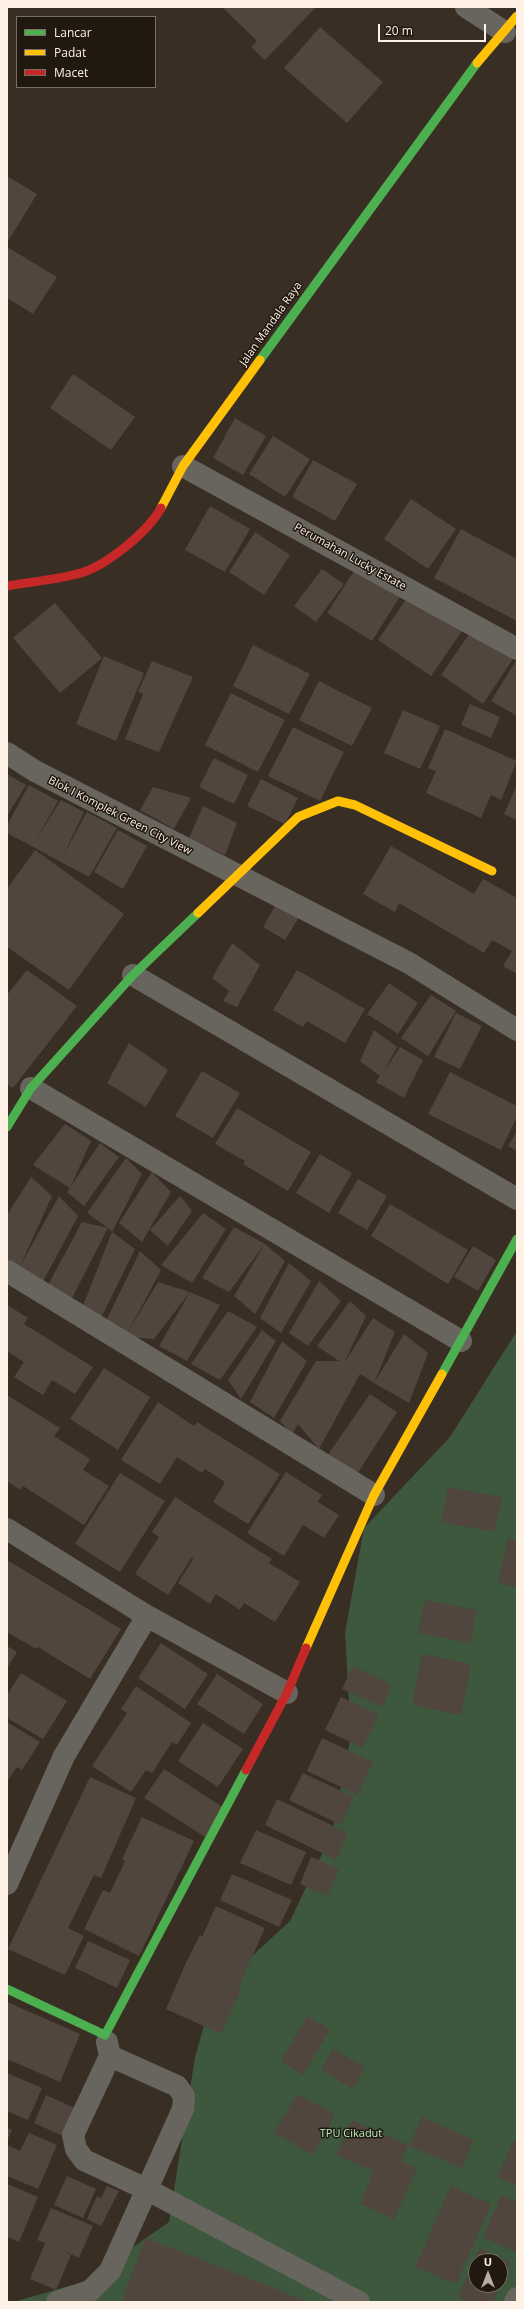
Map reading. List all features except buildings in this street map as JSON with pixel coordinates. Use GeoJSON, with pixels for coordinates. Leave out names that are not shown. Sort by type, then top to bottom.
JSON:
{"type":"FeatureCollection","features":[{"type":"Feature","properties":{"kind":"street"},"geometry":{"type":"LineString","coordinates":[[466,7],[511,24]]}},
{"type":"Feature","properties":{"kind":"street","name":"Jalan Mandala Raya"},"geometry":{"type":"LineString","coordinates":[[7,586],[78,574],[117,554],[139,535],[159,511],[182,466],[464,79],[511,24]]}},
{"type":"Feature","properties":{"kind":"street","name":"Perumahan Lucky Estate"},"geometry":{"type":"LineString","coordinates":[[182,466],[517,649]]}},
{"type":"Feature","properties":{"kind":"street","name":"Blok I Komplek Green City View"},"geometry":{"type":"LineString","coordinates":[[7,753],[35,771],[236,876],[410,963],[517,1030]]}},
{"type":"Feature","properties":{"kind":"street"},"geometry":{"type":"LineString","coordinates":[[7,1127],[31,1088],[133,975],[298,817],[338,801],[355,805],[492,871]]}},
{"type":"Feature","properties":{"kind":"street"},"geometry":{"type":"LineString","coordinates":[[133,975],[517,1199]]}},
{"type":"Feature","properties":{"kind":"street"},"geometry":{"type":"LineString","coordinates":[[31,1088],[461,1341]]}},
{"type":"Feature","properties":{"kind":"street"},"geometry":{"type":"LineString","coordinates":[[359,2302],[148,2190],[84,2160],[76,2149],[73,2135],[110,2056],[105,2035],[287,1694],[336,1578],[374,1495],[517,1239]]}},
{"type":"Feature","properties":{"kind":"street"},"geometry":{"type":"LineString","coordinates":[[7,1271],[374,1495]]}},
{"type":"Feature","properties":{"kind":"street"},"geometry":{"type":"LineString","coordinates":[[7,1529],[148,1616],[287,1694]]}},
{"type":"Feature","properties":{"kind":"street"},"geometry":{"type":"LineString","coordinates":[[7,1884],[64,1756],[148,1616]]}},
{"type":"Feature","properties":{"kind":"street"},"geometry":{"type":"LineString","coordinates":[[7,1989],[105,2035]]}},
{"type":"Feature","properties":{"kind":"street"},"geometry":{"type":"LineString","coordinates":[[57,2302],[90,2291],[110,2271],[148,2190],[183,2109],[184,2096],[177,2086],[110,2056]]}},
{"type":"Feature","properties":{"kind":"street"},"geometry":{"type":"LineString","coordinates":[[515,2302],[517,2298]]}},
{"type":"Feature","properties":{"kind":"green space","name":"TPU Cikadut"},"geometry":{"type":"Polygon","coordinates":[[[517,1331],[517,2302],[13,2302],[83,2282],[169,2222],[195,2057],[214,1991],[290,1921],[332,1833],[351,1735],[345,1633],[364,1528],[450,1437],[517,1331]]]}},
{"type":"Feature","properties":{"kind":"traffic: fast"},"geometry":{"type":"LineString","coordinates":[[260,360],[477,63]]}},
{"type":"Feature","properties":{"kind":"traffic: fast"},"geometry":{"type":"LineString","coordinates":[[7,1127],[31,1088],[133,975],[198,913]]}},
{"type":"Feature","properties":{"kind":"traffic: fast"},"geometry":{"type":"LineString","coordinates":[[442,1374],[517,1239]]}},
{"type":"Feature","properties":{"kind":"traffic: fast"},"geometry":{"type":"LineString","coordinates":[[7,1989],[105,2035],[246,1770]]}},
{"type":"Feature","properties":{"kind":"traffic: slow"},"geometry":{"type":"LineString","coordinates":[[477,63],[517,16]]}},
{"type":"Feature","properties":{"kind":"traffic: slow"},"geometry":{"type":"LineString","coordinates":[[161,508],[183,466],[260,360]]}},
{"type":"Feature","properties":{"kind":"traffic: slow"},"geometry":{"type":"LineString","coordinates":[[198,913],[298,817],[338,801],[355,805],[492,871]]}},
{"type":"Feature","properties":{"kind":"traffic: slow"},"geometry":{"type":"LineString","coordinates":[[306,1648],[374,1495],[442,1374]]}},
{"type":"Feature","properties":{"kind":"traffic: jam"},"geometry":{"type":"LineString","coordinates":[[7,586],[77,574],[100,565],[136,538],[146,528],[161,508]]}},
{"type":"Feature","properties":{"kind":"traffic: jam"},"geometry":{"type":"LineString","coordinates":[[246,1770],[287,1693],[306,1648]]}}]}
